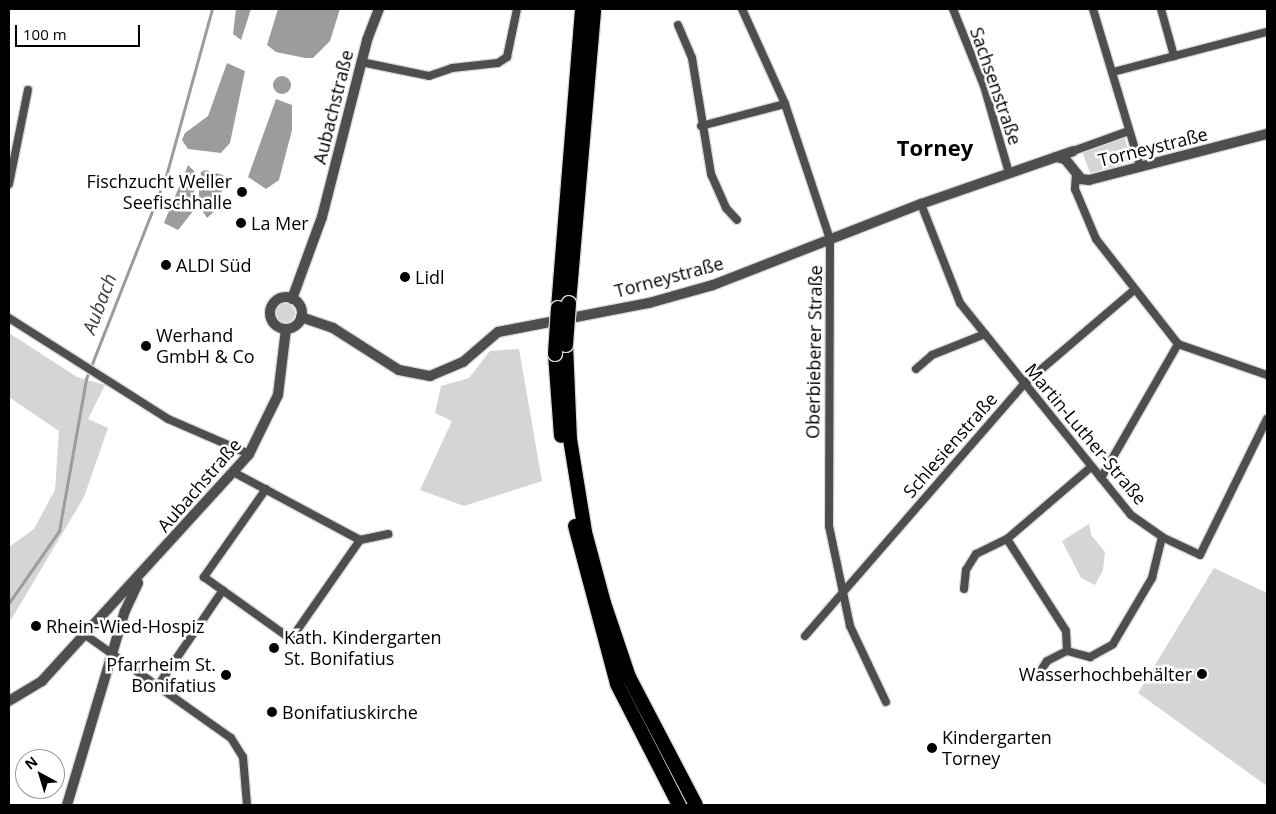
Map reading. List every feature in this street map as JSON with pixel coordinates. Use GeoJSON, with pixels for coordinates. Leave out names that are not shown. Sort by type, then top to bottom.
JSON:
{"type":"FeatureCollection","features":[{"type":"Feature","properties":{"kind":"highway"},"geometry":{"type":"LineString","coordinates":[[582,9],[563,305],[570,440],[585,532],[604,602],[629,677],[696,805]]}},
{"type":"Feature","properties":{"kind":"highway"},"geometry":{"type":"LineString","coordinates":[[594,9],[563,305],[555,354],[560,432],[592,605],[617,684],[679,805]]}},
{"type":"Feature","properties":{"kind":"street","name":"Aubachstraße"},"geometry":{"type":"LineString","coordinates":[[292,299],[322,217],[361,62],[379,9]]}},
{"type":"Feature","properties":{"kind":"street"},"geometry":{"type":"LineString","coordinates":[[361,62],[430,76],[452,68],[498,63],[507,58],[517,9]]}},
{"type":"Feature","properties":{"kind":"street","name":"Oberbieberer Straße"},"geometry":{"type":"LineString","coordinates":[[742,9],[785,104],[830,239],[827,501],[840,592],[850,626],[886,702]]}},
{"type":"Feature","properties":{"kind":"street","name":"Sachsenstraße"},"geometry":{"type":"LineString","coordinates":[[953,9],[984,86],[1009,173]]}},
{"type":"Feature","properties":{"kind":"street"},"geometry":{"type":"LineString","coordinates":[[1093,9],[1140,166]]}},
{"type":"Feature","properties":{"kind":"street"},"geometry":{"type":"LineString","coordinates":[[1161,9],[1174,56]]}},
{"type":"Feature","properties":{"kind":"street"},"geometry":{"type":"LineString","coordinates":[[678,25],[692,58],[701,126],[711,174],[726,208],[737,220]]}},
{"type":"Feature","properties":{"kind":"street"},"geometry":{"type":"LineString","coordinates":[[1113,72],[1267,32]]}},
{"type":"Feature","properties":{"kind":"street"},"geometry":{"type":"LineString","coordinates":[[9,184],[28,90]]}},
{"type":"Feature","properties":{"kind":"street"},"geometry":{"type":"LineString","coordinates":[[701,126],[785,104]]}},
{"type":"Feature","properties":{"kind":"street","name":"Torneystraße"},"geometry":{"type":"LineString","coordinates":[[301,317],[333,328],[398,370],[430,376],[463,362],[498,332],[654,301],[713,285],[921,204],[1129,131]]}},
{"type":"Feature","properties":{"kind":"street","name":"Torneystraße"},"geometry":{"type":"LineString","coordinates":[[1056,157],[1065,159],[1076,174],[1089,180],[1267,134]]}},
{"type":"Feature","properties":{"kind":"street"},"geometry":{"type":"LineString","coordinates":[[1076,174],[1075,189],[1096,239],[1178,344],[1267,375]]}},
{"type":"Feature","properties":{"kind":"street","name":"Martin-Luther-Straße"},"geometry":{"type":"LineString","coordinates":[[921,204],[950,285],[985,334],[1131,515],[1162,537],[1200,555],[1267,419]]}},
{"type":"Feature","properties":{"kind":"street","name":"Schlesienstraße"},"geometry":{"type":"LineString","coordinates":[[805,636],[840,592],[1024,384],[1134,290]]}},
{"type":"Feature","properties":{"kind":"street"},"geometry":{"type":"LineString","coordinates":[[282,298],[292,299],[301,317],[286,329],[274,324],[270,309],[282,298]]}},
{"type":"Feature","properties":{"kind":"street"},"geometry":{"type":"LineString","coordinates":[[9,318],[168,418],[249,454]]}},
{"type":"Feature","properties":{"kind":"street","name":"Aubachstraße"},"geometry":{"type":"LineString","coordinates":[[9,701],[42,681],[84,634],[142,576],[235,473],[249,454],[278,395],[286,329]]}},
{"type":"Feature","properties":{"kind":"street"},"geometry":{"type":"LineString","coordinates":[[916,369],[932,355],[985,334]]}},
{"type":"Feature","properties":{"kind":"street"},"geometry":{"type":"LineString","coordinates":[[1101,478],[1178,344]]}},
{"type":"Feature","properties":{"kind":"street"},"geometry":{"type":"LineString","coordinates":[[964,589],[966,570],[976,554],[1007,539],[1091,466]]}},
{"type":"Feature","properties":{"kind":"street"},"geometry":{"type":"LineString","coordinates":[[235,473],[360,540],[388,534]]}},
{"type":"Feature","properties":{"kind":"street"},"geometry":{"type":"LineString","coordinates":[[266,490],[204,577],[291,639],[360,540]]}},
{"type":"Feature","properties":{"kind":"street"},"geometry":{"type":"LineString","coordinates":[[1039,673],[1047,661],[1068,650],[1090,657],[1112,644],[1152,578],[1162,537]]}},
{"type":"Feature","properties":{"kind":"street"},"geometry":{"type":"LineString","coordinates":[[1007,539],[1066,631],[1068,650]]}},
{"type":"Feature","properties":{"kind":"street"},"geometry":{"type":"LineString","coordinates":[[67,805],[111,656],[142,576]]}},
{"type":"Feature","properties":{"kind":"street"},"geometry":{"type":"LineString","coordinates":[[157,687],[222,590]]}},
{"type":"Feature","properties":{"kind":"street"},"geometry":{"type":"LineString","coordinates":[[84,634],[111,656],[238,746],[246,805]]}},
{"type":"Feature","properties":{"kind":"shaded area"},"geometry":{"type":"Polygon","coordinates":[[[236,9],[251,9],[241,40],[233,34],[236,9]]]}},
{"type":"Feature","properties":{"kind":"shaded area"},"geometry":{"type":"Polygon","coordinates":[[[278,9],[340,9],[330,41],[313,58],[305,58],[276,52],[267,45],[278,9]]]}},
{"type":"Feature","properties":{"kind":"shaded area"},"geometry":{"type":"Polygon","coordinates":[[[227,63],[245,71],[230,143],[221,153],[188,149],[182,140],[185,133],[208,116],[227,63]]]}},
{"type":"Feature","properties":{"kind":"shaded area"},"geometry":{"type":"Polygon","coordinates":[[[278,76],[286,76],[291,81],[289,92],[278,94],[273,89],[273,81],[278,76]]]}},
{"type":"Feature","properties":{"kind":"shaded area"},"geometry":{"type":"Polygon","coordinates":[[[276,99],[292,105],[292,130],[279,180],[266,189],[248,177],[276,99]]]}},
{"type":"Feature","properties":{"kind":"shaded area"},"geometry":{"type":"Polygon","coordinates":[[[1124,136],[1132,162],[1090,173],[1082,151],[1124,136]]]}},
{"type":"Feature","properties":{"kind":"shaded area"},"geometry":{"type":"Polygon","coordinates":[[[188,165],[194,171],[194,210],[178,230],[164,223],[188,165]]]}},
{"type":"Feature","properties":{"kind":"shaded area"},"geometry":{"type":"Polygon","coordinates":[[[205,170],[223,175],[224,184],[216,210],[207,218],[198,204],[201,172],[205,170]]]}},
{"type":"Feature","properties":{"kind":"shaded area"},"geometry":{"type":"Polygon","coordinates":[[[285,303],[292,306],[295,313],[292,320],[285,323],[278,320],[275,313],[278,306],[285,303]]]}},
{"type":"Feature","properties":{"kind":"shaded area"},"geometry":{"type":"Polygon","coordinates":[[[9,333],[77,377],[105,385],[88,419],[108,428],[84,497],[9,623],[9,547],[34,529],[55,490],[59,431],[9,397],[9,333]]]}},
{"type":"Feature","properties":{"kind":"shaded area"},"geometry":{"type":"Polygon","coordinates":[[[519,349],[542,481],[464,506],[420,490],[452,421],[435,413],[441,386],[469,378],[490,351],[519,349]]]}},
{"type":"Feature","properties":{"kind":"shaded area"},"geometry":{"type":"Polygon","coordinates":[[[1089,524],[1091,535],[1105,552],[1103,570],[1095,585],[1081,578],[1062,541],[1089,524]]]}},
{"type":"Feature","properties":{"kind":"shaded area"},"geometry":{"type":"Polygon","coordinates":[[[1214,568],[1267,593],[1267,786],[1138,693],[1214,568]]]}},
{"type":"Feature","properties":{"kind":"waterway","name":"Aubach"},"geometry":{"type":"LineString","coordinates":[[9,603],[59,531],[86,379],[166,176],[212,9]]}},
{"type":"Feature","properties":{"kind":"place","name":"Fischzucht Weller Seefischhalle"},"geometry":{"type":"Point","coordinates":[242,192]}},
{"type":"Feature","properties":{"kind":"place","name":"La Mer"},"geometry":{"type":"Point","coordinates":[241,223]}},
{"type":"Feature","properties":{"kind":"place","name":"ALDI Süd"},"geometry":{"type":"Point","coordinates":[166,265]}},
{"type":"Feature","properties":{"kind":"place","name":"Lidl"},"geometry":{"type":"Point","coordinates":[405,277]}},
{"type":"Feature","properties":{"kind":"place","name":"Werhand GmbH & Co"},"geometry":{"type":"Point","coordinates":[146,346]}},
{"type":"Feature","properties":{"kind":"place","name":"Rhein-Wied-Hospiz"},"geometry":{"type":"Point","coordinates":[36,626]}},
{"type":"Feature","properties":{"kind":"place","name":"Kath. Kindergarten St. Bonifatius"},"geometry":{"type":"Point","coordinates":[274,648]}},
{"type":"Feature","properties":{"kind":"place","name":"Wasserhochbehälter"},"geometry":{"type":"Point","coordinates":[1202,674]}},
{"type":"Feature","properties":{"kind":"place","name":"Pfarrheim St. Bonifatius"},"geometry":{"type":"Point","coordinates":[226,675]}},
{"type":"Feature","properties":{"kind":"place","name":"Bonifatiuskirche"},"geometry":{"type":"Point","coordinates":[272,712]}},
{"type":"Feature","properties":{"kind":"place","name":"Kindergarten Torney"},"geometry":{"type":"Point","coordinates":[932,748]}},
{"type":"Feature","properties":{"kind":"district","name":"Torney"},"geometry":{"type":"Point","coordinates":[935,148]}}]}
